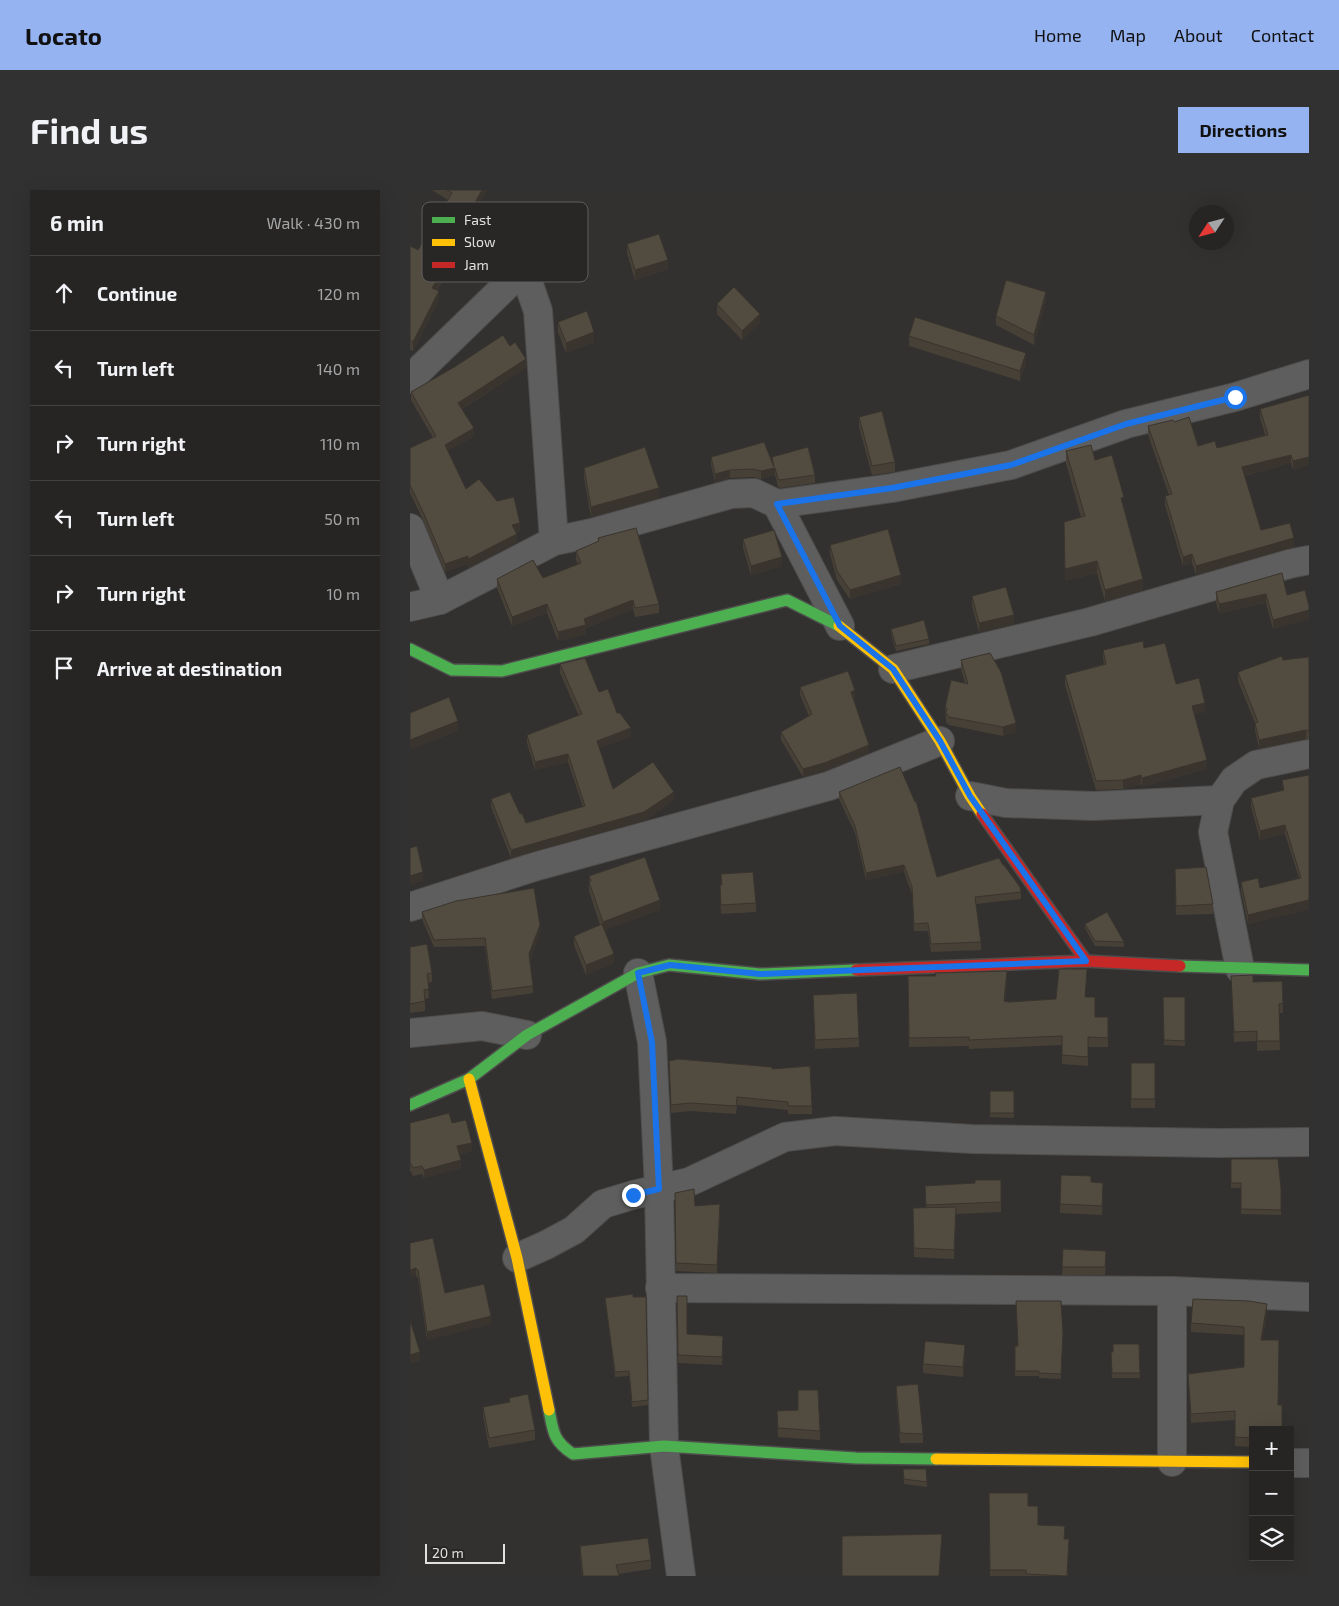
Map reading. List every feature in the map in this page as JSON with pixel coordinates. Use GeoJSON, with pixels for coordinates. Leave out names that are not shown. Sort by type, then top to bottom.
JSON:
{"type":"FeatureCollection","features":[{"type":"Feature","properties":{"kind":"street"},"geometry":{"type":"LineString","coordinates":[[410,379],[510,282]]}},
{"type":"Feature","properties":{"kind":"street"},"geometry":{"type":"LineString","coordinates":[[527,282],[538,311],[554,541]]}},
{"type":"Feature","properties":{"kind":"street"},"geometry":{"type":"LineString","coordinates":[[410,607],[440,600],[554,541],[592,533],[731,494],[754,493],[777,504],[892,488],[1011,465],[1126,424],[1235,397],[1309,374]]}},
{"type":"Feature","properties":{"kind":"street"},"geometry":{"type":"LineString","coordinates":[[777,504],[840,626]]}},
{"type":"Feature","properties":{"kind":"street"},"geometry":{"type":"LineString","coordinates":[[410,528],[440,600]]}},
{"type":"Feature","properties":{"kind":"street"},"geometry":{"type":"LineString","coordinates":[[893,669],[1090,622],[1309,560]]}},
{"type":"Feature","properties":{"kind":"street"},"geometry":{"type":"LineString","coordinates":[[410,649],[452,670],[502,670],[787,600],[840,626],[893,669],[940,741],[970,796],[1086,961]]}},
{"type":"Feature","properties":{"kind":"street"},"geometry":{"type":"LineString","coordinates":[[410,907],[537,866],[829,786],[940,741]]}},
{"type":"Feature","properties":{"kind":"street"},"geometry":{"type":"LineString","coordinates":[[1240,969],[1213,832],[1220,800],[1234,780],[1256,765],[1309,754]]}},
{"type":"Feature","properties":{"kind":"street"},"geometry":{"type":"LineString","coordinates":[[970,796],[1006,804],[1083,805],[1220,800]]}},
{"type":"Feature","properties":{"kind":"street"},"geometry":{"type":"LineString","coordinates":[[410,1106],[469,1079],[527,1035],[638,973],[670,965],[760,974],[1086,961],[1240,969],[1309,970]]}},
{"type":"Feature","properties":{"kind":"street"},"geometry":{"type":"LineString","coordinates":[[638,973],[652,1042],[659,1189],[664,1446],[681,1576]]}},
{"type":"Feature","properties":{"kind":"street"},"geometry":{"type":"LineString","coordinates":[[410,1033],[482,1026],[527,1035]]}},
{"type":"Feature","properties":{"kind":"street"},"geometry":{"type":"LineString","coordinates":[[469,1079],[517,1258],[554,1434],[562,1447],[574,1454],[664,1446],[856,1458],[1249,1462]]}},
{"type":"Feature","properties":{"kind":"street"},"geometry":{"type":"LineString","coordinates":[[517,1258],[574,1230],[603,1204],[689,1182],[785,1137],[835,1131],[972,1139],[1218,1143],[1309,1142]]}},
{"type":"Feature","properties":{"kind":"street"},"geometry":{"type":"LineString","coordinates":[[660,1288],[1172,1291],[1309,1297]]}},
{"type":"Feature","properties":{"kind":"street"},"geometry":{"type":"LineString","coordinates":[[1172,1291],[1172,1462]]}},
{"type":"Feature","properties":{"kind":"street"},"geometry":{"type":"LineString","coordinates":[[1294,1463],[1309,1463]]}},
{"type":"Feature","properties":{"kind":"building"},"geometry":{"type":"Polygon","coordinates":[[[447,190],[482,190],[475,202],[447,202],[452,193],[447,190]]]}},
{"type":"Feature","properties":{"kind":"building"},"geometry":{"type":"Polygon","coordinates":[[[659,234],[668,260],[635,270],[627,244],[659,234]]]}},
{"type":"Feature","properties":{"kind":"building"},"geometry":{"type":"Polygon","coordinates":[[[422,243],[422,282],[436,282],[432,288],[439,291],[413,342],[410,340],[410,246],[418,250],[422,243]]]}},
{"type":"Feature","properties":{"kind":"building"},"geometry":{"type":"Polygon","coordinates":[[[1006,280],[1046,292],[1034,335],[996,316],[1006,280]]]}},
{"type":"Feature","properties":{"kind":"building"},"geometry":{"type":"Polygon","coordinates":[[[734,287],[760,314],[742,331],[717,304],[734,287]]]}},
{"type":"Feature","properties":{"kind":"building"},"geometry":{"type":"Polygon","coordinates":[[[587,311],[594,332],[566,343],[558,322],[587,311]]]}},
{"type":"Feature","properties":{"kind":"building"},"geometry":{"type":"Polygon","coordinates":[[[915,317],[1026,353],[1020,371],[909,336],[915,317]]]}},
{"type":"Feature","properties":{"kind":"building"},"geometry":{"type":"Polygon","coordinates":[[[503,335],[510,346],[515,342],[526,359],[458,403],[474,428],[445,445],[466,489],[479,479],[497,501],[514,497],[520,523],[512,525],[517,534],[468,559],[468,556],[445,564],[410,485],[410,448],[436,436],[411,392],[456,366],[503,335]]]}},
{"type":"Feature","properties":{"kind":"building"},"geometry":{"type":"Polygon","coordinates":[[[1309,395],[1309,457],[1293,461],[1291,455],[1242,467],[1261,530],[1290,523],[1294,538],[1196,566],[1192,554],[1183,557],[1165,496],[1172,494],[1148,426],[1173,420],[1174,422],[1189,417],[1198,446],[1215,441],[1217,448],[1268,435],[1260,409],[1309,395]]]}},
{"type":"Feature","properties":{"kind":"building"},"geometry":{"type":"Polygon","coordinates":[[[882,411],[895,462],[872,466],[859,417],[882,411]]]}},
{"type":"Feature","properties":{"kind":"building"},"geometry":{"type":"Polygon","coordinates":[[[764,442],[774,467],[772,457],[808,447],[815,475],[780,480],[775,468],[761,471],[753,469],[730,470],[715,474],[711,457],[764,442]]]}},
{"type":"Feature","properties":{"kind":"building"},"geometry":{"type":"Polygon","coordinates":[[[1091,445],[1095,460],[1112,455],[1124,497],[1121,498],[1143,579],[1105,590],[1097,561],[1065,569],[1064,522],[1085,516],[1066,451],[1091,445]]]}},
{"type":"Feature","properties":{"kind":"building"},"geometry":{"type":"Polygon","coordinates":[[[645,447],[659,488],[591,507],[584,468],[645,447]]]}},
{"type":"Feature","properties":{"kind":"building"},"geometry":{"type":"Polygon","coordinates":[[[636,528],[659,604],[635,608],[633,600],[584,619],[586,625],[558,632],[547,604],[512,617],[497,579],[533,560],[543,578],[581,563],[576,551],[599,541],[598,538],[636,528]]]}},
{"type":"Feature","properties":{"kind":"building"},"geometry":{"type":"Polygon","coordinates":[[[888,529],[901,575],[850,590],[837,571],[830,545],[888,529]]]}},
{"type":"Feature","properties":{"kind":"building"},"geometry":{"type":"Polygon","coordinates":[[[774,530],[782,557],[751,566],[743,539],[774,530]]]}},
{"type":"Feature","properties":{"kind":"building"},"geometry":{"type":"Polygon","coordinates":[[[1282,573],[1287,595],[1305,590],[1309,610],[1273,620],[1266,594],[1219,604],[1216,592],[1282,573]]]}},
{"type":"Feature","properties":{"kind":"building"},"geometry":{"type":"Polygon","coordinates":[[[1006,587],[1014,615],[979,623],[972,596],[1006,587]]]}},
{"type":"Feature","properties":{"kind":"building"},"geometry":{"type":"Polygon","coordinates":[[[924,620],[929,639],[896,646],[891,629],[924,620]]]}},
{"type":"Feature","properties":{"kind":"building"},"geometry":{"type":"Polygon","coordinates":[[[1143,641],[1144,648],[1165,643],[1176,684],[1199,678],[1205,703],[1192,706],[1207,760],[1142,778],[1141,775],[1123,780],[1096,781],[1065,675],[1106,664],[1103,650],[1143,641]]]}},
{"type":"Feature","properties":{"kind":"building"},"geometry":{"type":"Polygon","coordinates":[[[990,653],[1001,672],[1016,723],[1003,727],[949,717],[946,713],[947,708],[945,708],[951,680],[968,684],[961,660],[990,653]]]}},
{"type":"Feature","properties":{"kind":"building"},"geometry":{"type":"Polygon","coordinates":[[[1282,656],[1283,660],[1309,657],[1309,731],[1306,730],[1259,740],[1255,723],[1258,722],[1238,672],[1282,656]]]}},
{"type":"Feature","properties":{"kind":"building"},"geometry":{"type":"Polygon","coordinates":[[[585,658],[599,692],[608,689],[617,713],[620,713],[631,728],[597,741],[613,789],[653,762],[674,792],[644,812],[511,850],[491,799],[510,792],[526,823],[585,806],[568,754],[535,762],[527,735],[582,714],[560,664],[585,658]]]}},
{"type":"Feature","properties":{"kind":"building"},"geometry":{"type":"Polygon","coordinates":[[[848,671],[855,690],[851,692],[869,745],[824,763],[803,769],[781,732],[812,714],[800,687],[848,671]]]}},
{"type":"Feature","properties":{"kind":"building"},"geometry":{"type":"Polygon","coordinates":[[[449,697],[458,721],[410,740],[410,713],[449,697]]]}},
{"type":"Feature","properties":{"kind":"building"},"geometry":{"type":"Polygon","coordinates":[[[900,767],[916,801],[937,877],[999,858],[1020,887],[1021,892],[975,897],[981,942],[931,944],[928,923],[914,924],[912,887],[904,865],[866,873],[855,826],[839,792],[900,767]]]}},
{"type":"Feature","properties":{"kind":"building"},"geometry":{"type":"Polygon","coordinates":[[[1309,775],[1309,900],[1248,915],[1241,882],[1258,878],[1260,888],[1301,878],[1285,825],[1260,831],[1251,798],[1284,790],[1282,780],[1309,775]]]}},
{"type":"Feature","properties":{"kind":"building"},"geometry":{"type":"Polygon","coordinates":[[[417,846],[423,872],[410,876],[410,848],[417,846]]]}},
{"type":"Feature","properties":{"kind":"building"},"geometry":{"type":"Polygon","coordinates":[[[645,857],[660,900],[603,922],[589,882],[591,881],[589,876],[645,857]]]}},
{"type":"Feature","properties":{"kind":"building"},"geometry":{"type":"Polygon","coordinates":[[[1206,867],[1213,904],[1176,906],[1175,869],[1206,867]]]}},
{"type":"Feature","properties":{"kind":"building"},"geometry":{"type":"Polygon","coordinates":[[[753,872],[756,903],[721,905],[721,874],[753,872]]]}},
{"type":"Feature","properties":{"kind":"building"},"geometry":{"type":"Polygon","coordinates":[[[534,888],[540,925],[529,954],[533,986],[492,991],[485,938],[434,940],[422,912],[456,901],[534,888]]]}},
{"type":"Feature","properties":{"kind":"building"},"geometry":{"type":"Polygon","coordinates":[[[1107,912],[1124,942],[1095,941],[1085,924],[1107,912]]]}},
{"type":"Feature","properties":{"kind":"building"},"geometry":{"type":"Polygon","coordinates":[[[602,924],[614,954],[586,965],[574,936],[602,924]]]}},
{"type":"Feature","properties":{"kind":"building"},"geometry":{"type":"Polygon","coordinates":[[[427,944],[432,973],[427,974],[429,989],[424,990],[425,1001],[410,1004],[410,947],[427,944]]]}},
{"type":"Feature","properties":{"kind":"building"},"geometry":{"type":"Polygon","coordinates":[[[1059,969],[1087,969],[1085,997],[1095,997],[1095,1017],[1108,1017],[1108,1038],[1088,1037],[1088,1057],[1062,1055],[1062,1036],[969,1040],[969,1037],[909,1038],[908,976],[936,976],[935,973],[1007,971],[1004,1001],[1009,1002],[1056,999],[1059,969]]]}},
{"type":"Feature","properties":{"kind":"building"},"geometry":{"type":"Polygon","coordinates":[[[1253,975],[1253,982],[1282,981],[1283,1003],[1279,1004],[1280,1041],[1257,1041],[1257,1031],[1234,1032],[1231,976],[1253,975]]]}},
{"type":"Feature","properties":{"kind":"building"},"geometry":{"type":"Polygon","coordinates":[[[857,993],[859,1038],[815,1040],[813,995],[857,993]]]}},
{"type":"Feature","properties":{"kind":"building"},"geometry":{"type":"Polygon","coordinates":[[[1163,997],[1185,997],[1185,1041],[1164,1040],[1163,997]]]}},
{"type":"Feature","properties":{"kind":"building"},"geometry":{"type":"Polygon","coordinates":[[[678,1059],[772,1067],[772,1069],[810,1066],[812,1106],[788,1106],[788,1102],[737,1097],[736,1106],[690,1103],[671,1105],[669,1061],[678,1059]]]}},
{"type":"Feature","properties":{"kind":"building"},"geometry":{"type":"Polygon","coordinates":[[[1131,1063],[1155,1063],[1155,1099],[1131,1099],[1131,1063]]]}},
{"type":"Feature","properties":{"kind":"building"},"geometry":{"type":"Polygon","coordinates":[[[990,1091],[1014,1091],[1014,1113],[990,1113],[990,1091]]]}},
{"type":"Feature","properties":{"kind":"building"},"geometry":{"type":"Polygon","coordinates":[[[449,1113],[452,1123],[466,1120],[472,1143],[457,1146],[461,1160],[424,1170],[422,1166],[413,1168],[410,1162],[410,1123],[449,1113]]]}},
{"type":"Feature","properties":{"kind":"building"},"geometry":{"type":"Polygon","coordinates":[[[1231,1159],[1278,1159],[1281,1210],[1241,1209],[1241,1183],[1231,1183],[1231,1159]]]}},
{"type":"Feature","properties":{"kind":"building"},"geometry":{"type":"Polygon","coordinates":[[[1061,1175],[1091,1176],[1091,1182],[1103,1183],[1102,1206],[1060,1204],[1061,1175]]]}},
{"type":"Feature","properties":{"kind":"building"},"geometry":{"type":"Polygon","coordinates":[[[975,1180],[1001,1180],[1001,1202],[926,1205],[925,1186],[975,1183],[975,1180]]]}},
{"type":"Feature","properties":{"kind":"building"},"geometry":{"type":"Polygon","coordinates":[[[694,1189],[695,1206],[720,1204],[717,1265],[676,1263],[675,1193],[694,1189]]]}},
{"type":"Feature","properties":{"kind":"building"},"geometry":{"type":"Polygon","coordinates":[[[956,1207],[954,1250],[914,1248],[913,1208],[956,1207]]]}},
{"type":"Feature","properties":{"kind":"building"},"geometry":{"type":"Polygon","coordinates":[[[433,1238],[445,1293],[484,1284],[491,1316],[427,1332],[418,1270],[416,1268],[410,1270],[410,1243],[433,1238]]]}},
{"type":"Feature","properties":{"kind":"building"},"geometry":{"type":"Polygon","coordinates":[[[1063,1249],[1106,1251],[1105,1267],[1062,1267],[1063,1249]]]}},
{"type":"Feature","properties":{"kind":"building"},"geometry":{"type":"Polygon","coordinates":[[[633,1294],[633,1297],[646,1297],[648,1400],[632,1402],[629,1371],[615,1372],[605,1298],[633,1294]]]}},
{"type":"Feature","properties":{"kind":"building"},"geometry":{"type":"Polygon","coordinates":[[[677,1296],[687,1296],[687,1334],[723,1336],[722,1357],[678,1355],[677,1296]]]}},
{"type":"Feature","properties":{"kind":"building"},"geometry":{"type":"Polygon","coordinates":[[[1193,1299],[1249,1301],[1267,1304],[1261,1340],[1279,1340],[1278,1405],[1282,1405],[1282,1426],[1249,1426],[1249,1438],[1235,1437],[1235,1411],[1191,1414],[1188,1374],[1244,1367],[1244,1327],[1191,1323],[1193,1299]]]}},
{"type":"Feature","properties":{"kind":"building"},"geometry":{"type":"Polygon","coordinates":[[[1016,1301],[1061,1301],[1063,1333],[1061,1374],[1039,1373],[1039,1371],[1015,1371],[1015,1346],[1018,1346],[1016,1301]]]}},
{"type":"Feature","properties":{"kind":"building"},"geometry":{"type":"Polygon","coordinates":[[[410,1320],[420,1352],[410,1355],[410,1320]]]}},
{"type":"Feature","properties":{"kind":"building"},"geometry":{"type":"Polygon","coordinates":[[[925,1341],[965,1345],[963,1367],[923,1364],[925,1341]]]}},
{"type":"Feature","properties":{"kind":"building"},"geometry":{"type":"Polygon","coordinates":[[[1113,1344],[1139,1344],[1140,1373],[1112,1373],[1111,1352],[1113,1352],[1113,1344]]]}},
{"type":"Feature","properties":{"kind":"building"},"geometry":{"type":"Polygon","coordinates":[[[918,1384],[923,1434],[900,1433],[896,1386],[918,1384]]]}},
{"type":"Feature","properties":{"kind":"building"},"geometry":{"type":"Polygon","coordinates":[[[798,1390],[818,1390],[820,1431],[778,1428],[777,1411],[798,1410],[798,1390]]]}},
{"type":"Feature","properties":{"kind":"building"},"geometry":{"type":"Polygon","coordinates":[[[528,1394],[535,1430],[489,1438],[483,1407],[510,1402],[509,1398],[528,1394]]]}},
{"type":"Feature","properties":{"kind":"building"},"geometry":{"type":"Polygon","coordinates":[[[903,1469],[926,1469],[927,1482],[904,1479],[903,1469]]]}},
{"type":"Feature","properties":{"kind":"building"},"geometry":{"type":"Polygon","coordinates":[[[989,1493],[1028,1493],[1028,1506],[1038,1506],[1038,1525],[1065,1526],[1064,1539],[1069,1539],[1067,1576],[1026,1574],[1026,1570],[990,1570],[989,1493]]]}},
{"type":"Feature","properties":{"kind":"building"},"geometry":{"type":"Polygon","coordinates":[[[942,1534],[939,1576],[842,1576],[842,1536],[942,1534]]]}},
{"type":"Feature","properties":{"kind":"building"},"geometry":{"type":"Polygon","coordinates":[[[648,1538],[651,1560],[616,1565],[619,1576],[583,1576],[580,1546],[648,1538]]]}},
{"type":"Feature","properties":{"kind":"traffic: fast"},"geometry":{"type":"LineString","coordinates":[[410,649],[452,670],[502,671],[787,600],[839,626]]}},
{"type":"Feature","properties":{"kind":"traffic: fast"},"geometry":{"type":"LineString","coordinates":[[410,1105],[469,1079],[527,1035],[638,973],[669,965],[760,974],[856,970]]}},
{"type":"Feature","properties":{"kind":"traffic: fast"},"geometry":{"type":"LineString","coordinates":[[1180,966],[1309,970]]}},
{"type":"Feature","properties":{"kind":"traffic: fast"},"geometry":{"type":"LineString","coordinates":[[549,1410],[555,1435],[561,1445],[573,1454],[664,1446],[856,1458],[936,1459]]}},
{"type":"Feature","properties":{"kind":"traffic: slow"},"geometry":{"type":"LineString","coordinates":[[839,626],[893,669],[940,741],[982,814]]}},
{"type":"Feature","properties":{"kind":"traffic: slow"},"geometry":{"type":"LineString","coordinates":[[469,1079],[517,1258],[549,1410]]}},
{"type":"Feature","properties":{"kind":"traffic: slow"},"geometry":{"type":"LineString","coordinates":[[936,1459],[1249,1462]]}},
{"type":"Feature","properties":{"kind":"traffic: jam"},"geometry":{"type":"LineString","coordinates":[[982,814],[1086,961]]}},
{"type":"Feature","properties":{"kind":"traffic: jam"},"geometry":{"type":"LineString","coordinates":[[856,970],[1086,961],[1180,966]]}},
{"type":"Feature","properties":{"kind":"route"},"geometry":{"type":"LineString","coordinates":[[633,1195],[659,1189],[652,1042],[638,973],[670,965],[760,974],[1086,961],[970,796],[940,741],[893,669],[840,626],[777,504],[892,488],[1011,465],[1126,424],[1235,397]]}}]}
